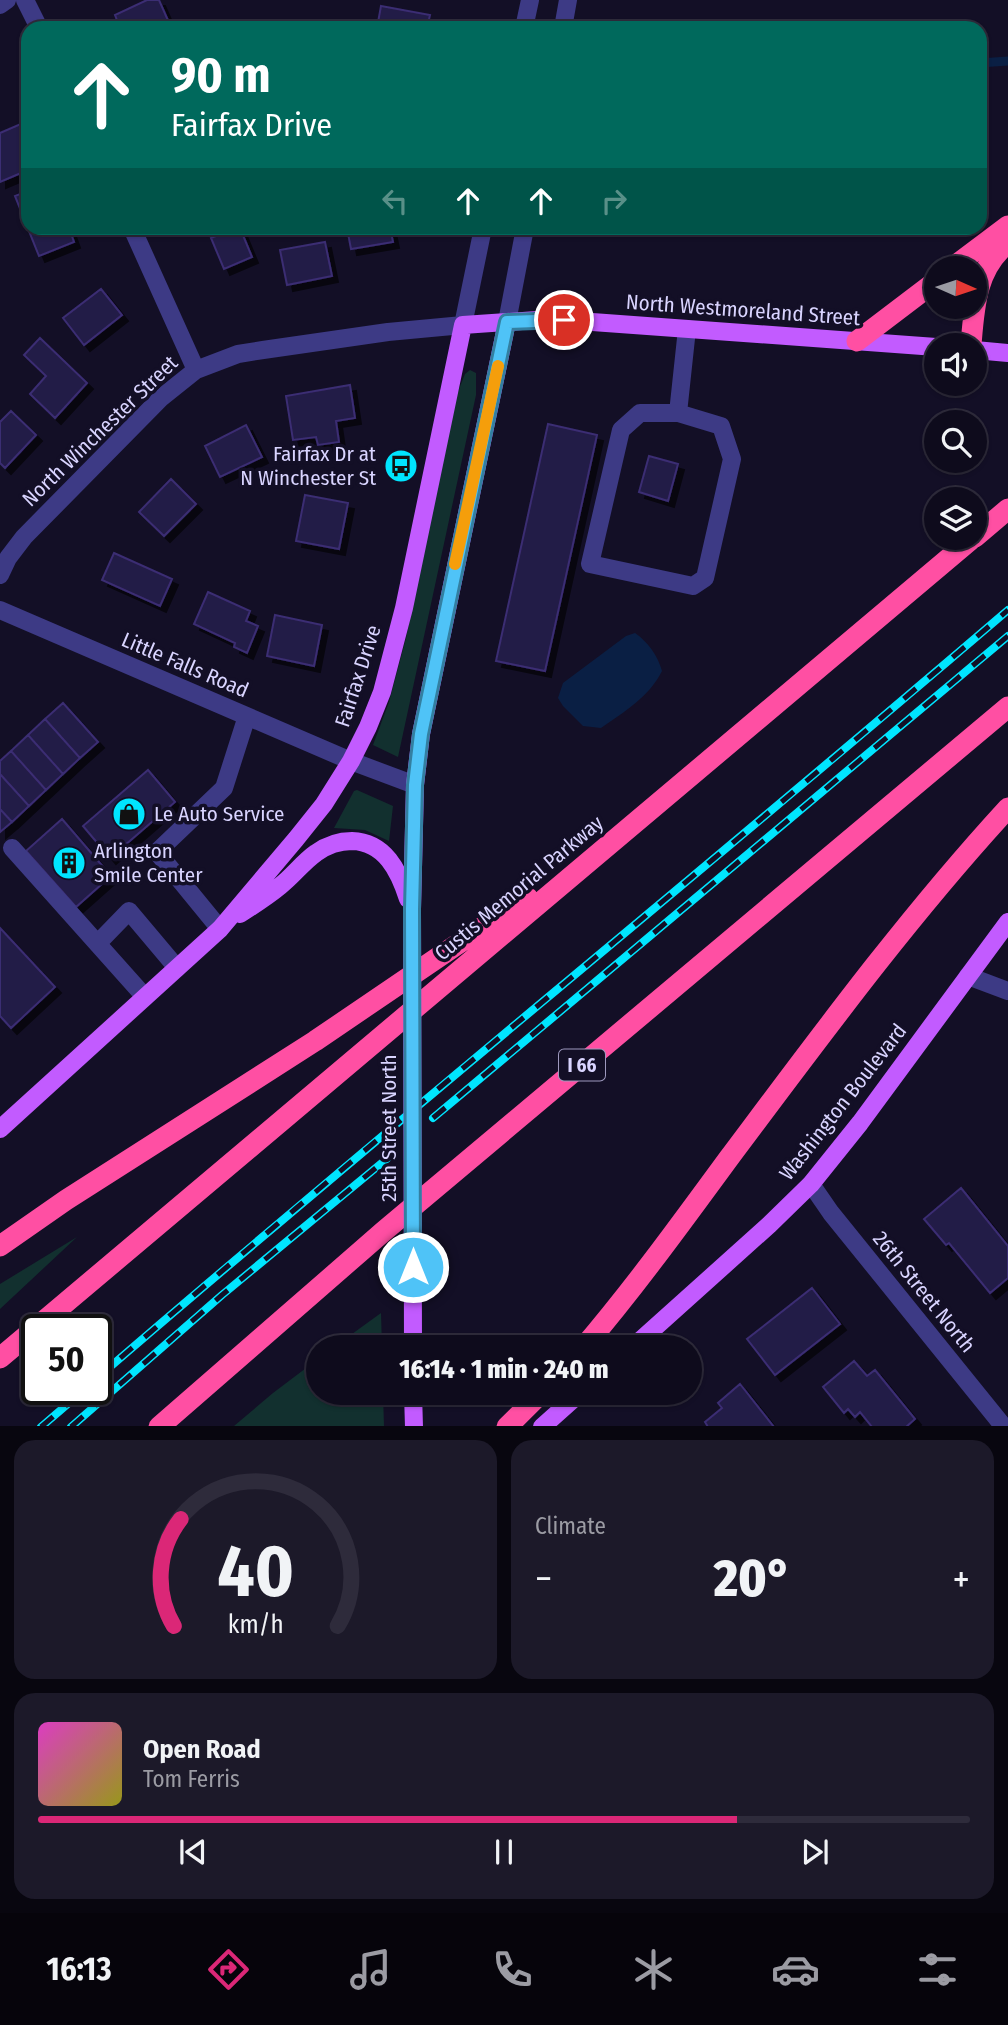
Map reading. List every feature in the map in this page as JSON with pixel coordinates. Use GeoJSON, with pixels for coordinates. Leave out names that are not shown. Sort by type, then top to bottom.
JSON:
{"type":"FeatureCollection","features":[{"type":"Feature","properties":{"kind":"highway"},"geometry":{"type":"LineString","coordinates":[[968,256],[1008,226]]}},
{"type":"Feature","properties":{"kind":"highway"},"geometry":{"type":"LineString","coordinates":[[973,333],[979,286],[988,266],[1008,243]]}},
{"type":"Feature","properties":{"kind":"highway"},"geometry":{"type":"LineString","coordinates":[[857,341],[924,290]]}},
{"type":"Feature","properties":{"kind":"highway","name":"Custis Memorial Parkway"},"geometry":{"type":"LineString","coordinates":[[987,526],[1008,509]]}},
{"type":"Feature","properties":{"kind":"highway","name":"Custis Memorial Parkway"},"geometry":{"type":"LineString","coordinates":[[0,1358],[959,550]]}},
{"type":"Feature","properties":{"kind":"highway","name":"I 66"},"geometry":{"type":"LineString","coordinates":[[159,1426],[384,1231],[1008,707]]}},
{"type":"Feature","properties":{"kind":"highway"},"geometry":{"type":"LineString","coordinates":[[594,1335],[637,1282],[845,1003],[906,926],[1008,808]]}},
{"type":"Feature","properties":{"kind":"highway"},"geometry":{"type":"LineString","coordinates":[[0,1246],[66,1200],[326,1033],[619,835]]}},
{"type":"Feature","properties":{"kind":"highway"},"geometry":{"type":"LineString","coordinates":[[507,1426],[529,1405]]}},
{"type":"Feature","properties":{"kind":"main road","name":"North Westmoreland Street"},"geometry":{"type":"LineString","coordinates":[[463,326],[551,319],[924,346]]}},
{"type":"Feature","properties":{"kind":"main road"},"geometry":{"type":"LineString","coordinates":[[412,909],[415,785],[421,734],[507,322]]}},
{"type":"Feature","properties":{"kind":"main road","name":"Fairfax Drive"},"geometry":{"type":"LineString","coordinates":[[0,1129],[220,929],[324,804],[351,761],[382,692],[404,608],[463,326]]}},
{"type":"Feature","properties":{"kind":"main road"},"geometry":{"type":"LineString","coordinates":[[987,351],[1008,353]]}},
{"type":"Feature","properties":{"kind":"main road"},"geometry":{"type":"LineString","coordinates":[[220,929],[280,886],[316,853],[330,845],[346,841],[371,844],[382,852],[397,872],[412,909]]}},
{"type":"Feature","properties":{"kind":"main road","name":"25th Street North"},"geometry":{"type":"LineString","coordinates":[[412,909],[413,1335]]}},
{"type":"Feature","properties":{"kind":"main road","name":"Washington Boulevard"},"geometry":{"type":"LineString","coordinates":[[646,1335],[811,1184],[860,1123],[1008,922]]}},
{"type":"Feature","properties":{"kind":"main road"},"geometry":{"type":"LineString","coordinates":[[414,1405],[414,1426]]}},
{"type":"Feature","properties":{"kind":"main road"},"geometry":{"type":"LineString","coordinates":[[542,1426],[566,1405]]}},
{"type":"Feature","properties":{"kind":"street"},"geometry":{"type":"LineString","coordinates":[[0,5],[7,0]]}},
{"type":"Feature","properties":{"kind":"street"},"geometry":{"type":"LineString","coordinates":[[25,0],[35,21]]}},
{"type":"Feature","properties":{"kind":"street"},"geometry":{"type":"LineString","coordinates":[[526,21],[530,0]]}},
{"type":"Feature","properties":{"kind":"street"},"geometry":{"type":"LineString","coordinates":[[564,21],[568,0]]}},
{"type":"Feature","properties":{"kind":"street"},"geometry":{"type":"LineString","coordinates":[[135,235],[196,370]]}},
{"type":"Feature","properties":{"kind":"street","name":"Fairfax Drive"},"geometry":{"type":"LineString","coordinates":[[463,326],[482,235]]}},
{"type":"Feature","properties":{"kind":"street"},"geometry":{"type":"LineString","coordinates":[[507,322],[524,235]]}},
{"type":"Feature","properties":{"kind":"street","name":"North Winchester Street"},"geometry":{"type":"LineString","coordinates":[[0,575],[8,558],[24,537],[161,398],[196,370],[228,357],[263,350],[388,332],[463,326]]}},
{"type":"Feature","properties":{"kind":"street"},"geometry":{"type":"LineString","coordinates":[[678,413],[687,328]]}},
{"type":"Feature","properties":{"kind":"street"},"geometry":{"type":"LineString","coordinates":[[640,413],[678,413],[722,426],[732,459],[705,578],[693,586],[590,564],[621,430],[640,413]]}},
{"type":"Feature","properties":{"kind":"street","name":"Little Falls Road"},"geometry":{"type":"LineString","coordinates":[[0,610],[351,761]]}},
{"type":"Feature","properties":{"kind":"street"},"geometry":{"type":"LineString","coordinates":[[220,929],[157,852],[223,788],[247,716]]}},
{"type":"Feature","properties":{"kind":"street"},"geometry":{"type":"LineString","coordinates":[[351,761],[415,785]]}},
{"type":"Feature","properties":{"kind":"street"},"geometry":{"type":"LineString","coordinates":[[12,848],[145,997]]}},
{"type":"Feature","properties":{"kind":"street"},"geometry":{"type":"LineString","coordinates":[[97,943],[129,911],[177,968]]}},
{"type":"Feature","properties":{"kind":"street"},"geometry":{"type":"LineString","coordinates":[[968,976],[1008,991]]}},
{"type":"Feature","properties":{"kind":"street","name":"26th Street North"},"geometry":{"type":"LineString","coordinates":[[811,1184],[831,1213],[1004,1426]]}},
{"type":"Feature","properties":{"kind":"green space"},"geometry":{"type":"Polygon","coordinates":[[[470,370],[476,373],[476,395],[398,757],[373,745],[389,702],[406,638],[457,394],[465,374],[470,370]]]}},
{"type":"Feature","properties":{"kind":"green space"},"geometry":{"type":"Polygon","coordinates":[[[357,790],[393,806],[389,841],[365,830],[334,828],[357,790]]]}},
{"type":"Feature","properties":{"kind":"green space"},"geometry":{"type":"Polygon","coordinates":[[[77,1237],[0,1309],[0,1284],[77,1237]]]}},
{"type":"Feature","properties":{"kind":"green space"},"geometry":{"type":"Polygon","coordinates":[[[381,1313],[382,1335],[351,1335],[381,1313]]]}},
{"type":"Feature","properties":{"kind":"green space"},"geometry":{"type":"Polygon","coordinates":[[[306,1368],[306,1405],[383,1405],[384,1426],[234,1426],[306,1368]]]}},
{"type":"Feature","properties":{"kind":"water"},"geometry":{"type":"Polygon","coordinates":[[[635,633],[658,660],[662,671],[657,680],[635,703],[601,728],[583,726],[558,698],[563,683],[626,636],[635,633]]]}},
{"type":"Feature","properties":{"kind":"building"},"geometry":{"type":"Polygon","coordinates":[[[147,0],[159,0],[168,21],[117,21],[115,15],[147,0]]]}},
{"type":"Feature","properties":{"kind":"building"},"geometry":{"type":"Polygon","coordinates":[[[381,6],[430,15],[429,21],[378,21],[381,6]]]}},
{"type":"Feature","properties":{"kind":"building"},"geometry":{"type":"Polygon","coordinates":[[[21,124],[21,173],[0,182],[0,133],[21,124]]]}},
{"type":"Feature","properties":{"kind":"building"},"geometry":{"type":"Polygon","coordinates":[[[21,194],[21,211],[15,196],[21,194]]]}},
{"type":"Feature","properties":{"kind":"building"},"geometry":{"type":"Polygon","coordinates":[[[31,235],[72,235],[74,242],[39,256],[31,235]]]}},
{"type":"Feature","properties":{"kind":"building"},"geometry":{"type":"Polygon","coordinates":[[[218,235],[243,235],[252,257],[224,269],[211,238],[218,235]]]}},
{"type":"Feature","properties":{"kind":"building"},"geometry":{"type":"Polygon","coordinates":[[[348,235],[392,235],[393,242],[351,249],[348,235]]]}},
{"type":"Feature","properties":{"kind":"building"},"geometry":{"type":"Polygon","coordinates":[[[325,242],[332,276],[287,285],[280,250],[325,242]]]}},
{"type":"Feature","properties":{"kind":"building"},"geometry":{"type":"Polygon","coordinates":[[[101,289],[122,315],[84,345],[63,318],[101,289]]]}},
{"type":"Feature","properties":{"kind":"building"},"geometry":{"type":"Polygon","coordinates":[[[40,338],[87,383],[55,418],[30,394],[46,376],[24,355],[40,338]]]}},
{"type":"Feature","properties":{"kind":"building"},"geometry":{"type":"Polygon","coordinates":[[[350,385],[355,418],[336,421],[339,442],[318,445],[316,437],[293,440],[286,396],[350,385]]]}},
{"type":"Feature","properties":{"kind":"building"},"geometry":{"type":"Polygon","coordinates":[[[11,411],[36,435],[5,468],[0,463],[0,422],[11,411]]]}},
{"type":"Feature","properties":{"kind":"building"},"geometry":{"type":"Polygon","coordinates":[[[548,424],[597,435],[545,671],[496,661],[548,424]]]}},
{"type":"Feature","properties":{"kind":"building"},"geometry":{"type":"Polygon","coordinates":[[[246,425],[262,457],[220,477],[205,446],[246,425]]]}},
{"type":"Feature","properties":{"kind":"building"},"geometry":{"type":"Polygon","coordinates":[[[649,456],[678,464],[668,501],[639,492],[649,456]]]}},
{"type":"Feature","properties":{"kind":"building"},"geometry":{"type":"Polygon","coordinates":[[[171,479],[196,504],[164,536],[139,512],[171,479]]]}},
{"type":"Feature","properties":{"kind":"building"},"geometry":{"type":"Polygon","coordinates":[[[305,495],[348,503],[339,549],[296,541],[305,495]]]}},
{"type":"Feature","properties":{"kind":"building"},"geometry":{"type":"Polygon","coordinates":[[[114,553],[172,579],[160,606],[102,580],[114,553]]]}},
{"type":"Feature","properties":{"kind":"building"},"geometry":{"type":"Polygon","coordinates":[[[208,592],[250,611],[246,621],[258,626],[247,653],[234,647],[235,643],[194,624],[208,592]]]}},
{"type":"Feature","properties":{"kind":"building"},"geometry":{"type":"Polygon","coordinates":[[[275,615],[322,625],[314,666],[267,656],[275,615]]]}},
{"type":"Feature","properties":{"kind":"building"},"geometry":{"type":"Polygon","coordinates":[[[63,703],[98,742],[80,758],[45,719],[63,703]]]}},
{"type":"Feature","properties":{"kind":"building"},"geometry":{"type":"Polygon","coordinates":[[[45,719],[80,758],[63,774],[28,735],[45,719]]]}},
{"type":"Feature","properties":{"kind":"building"},"geometry":{"type":"Polygon","coordinates":[[[28,735],[63,774],[46,790],[11,751],[28,735]]]}},
{"type":"Feature","properties":{"kind":"building"},"geometry":{"type":"Polygon","coordinates":[[[11,751],[46,790],[29,806],[0,774],[0,761],[11,751]]]}},
{"type":"Feature","properties":{"kind":"building","name":"Le Auto Service"},"geometry":{"type":"Polygon","coordinates":[[[148,770],[175,802],[110,858],[83,826],[148,770]]]}},
{"type":"Feature","properties":{"kind":"building"},"geometry":{"type":"Polygon","coordinates":[[[0,774],[29,806],[12,822],[0,809],[0,774]]]}},
{"type":"Feature","properties":{"kind":"building"},"geometry":{"type":"Polygon","coordinates":[[[0,809],[12,822],[0,832],[0,809]]]}},
{"type":"Feature","properties":{"kind":"building","name":"Arlington Smile Center"},"geometry":{"type":"Polygon","coordinates":[[[62,819],[111,876],[76,907],[26,851],[62,819]]]}},
{"type":"Feature","properties":{"kind":"building"},"geometry":{"type":"Polygon","coordinates":[[[0,928],[55,987],[11,1028],[0,1016],[0,928]]]}},
{"type":"Feature","properties":{"kind":"building"},"geometry":{"type":"Polygon","coordinates":[[[961,1188],[1008,1246],[1008,1278],[990,1293],[949,1243],[946,1245],[924,1219],[961,1188]]]}},
{"type":"Feature","properties":{"kind":"building"},"geometry":{"type":"Polygon","coordinates":[[[812,1288],[840,1324],[775,1375],[747,1339],[812,1288]]]}},
{"type":"Feature","properties":{"kind":"building"},"geometry":{"type":"Polygon","coordinates":[[[854,1361],[867,1376],[875,1370],[915,1419],[907,1426],[871,1426],[860,1412],[855,1417],[848,1409],[844,1413],[823,1387],[854,1361]]]}},
{"type":"Feature","properties":{"kind":"building"},"geometry":{"type":"Polygon","coordinates":[[[740,1384],[773,1426],[707,1426],[705,1422],[722,1408],[718,1403],[740,1384]]]}},
{"type":"Feature","properties":{"kind":"waterway"},"geometry":{"type":"LineString","coordinates":[[987,62],[1008,61]]}},
{"type":"Feature","properties":{"kind":"railway"},"geometry":{"type":"LineString","coordinates":[[112,1365],[1008,610]]}},
{"type":"Feature","properties":{"kind":"railway"},"geometry":{"type":"LineString","coordinates":[[433,1118],[1008,636]]}},
{"type":"Feature","properties":{"kind":"railway"},"geometry":{"type":"LineString","coordinates":[[72,1426],[222,1295],[389,1157]]}},
{"type":"Feature","properties":{"kind":"railway"},"geometry":{"type":"LineString","coordinates":[[42,1426],[67,1405]]}},
{"type":"Feature","properties":{"kind":"slow traffic"},"geometry":{"type":"LineString","coordinates":[[455,564],[498,366]]}},
{"type":"Feature","properties":{"kind":"place","name":"Fairfax Dr at N Winchester St"},"geometry":{"type":"Point","coordinates":[401,466]}},
{"type":"Feature","properties":{"kind":"place","name":"Le Auto Service"},"geometry":{"type":"Point","coordinates":[129,814]}},
{"type":"Feature","properties":{"kind":"place","name":"Arlington Smile Center"},"geometry":{"type":"Point","coordinates":[69,863]}},
{"type":"Feature","properties":{"kind":"route"},"geometry":{"type":"LineString","coordinates":[[413,1267],[412,909],[415,785],[421,734],[507,322],[564,320]]}}]}
